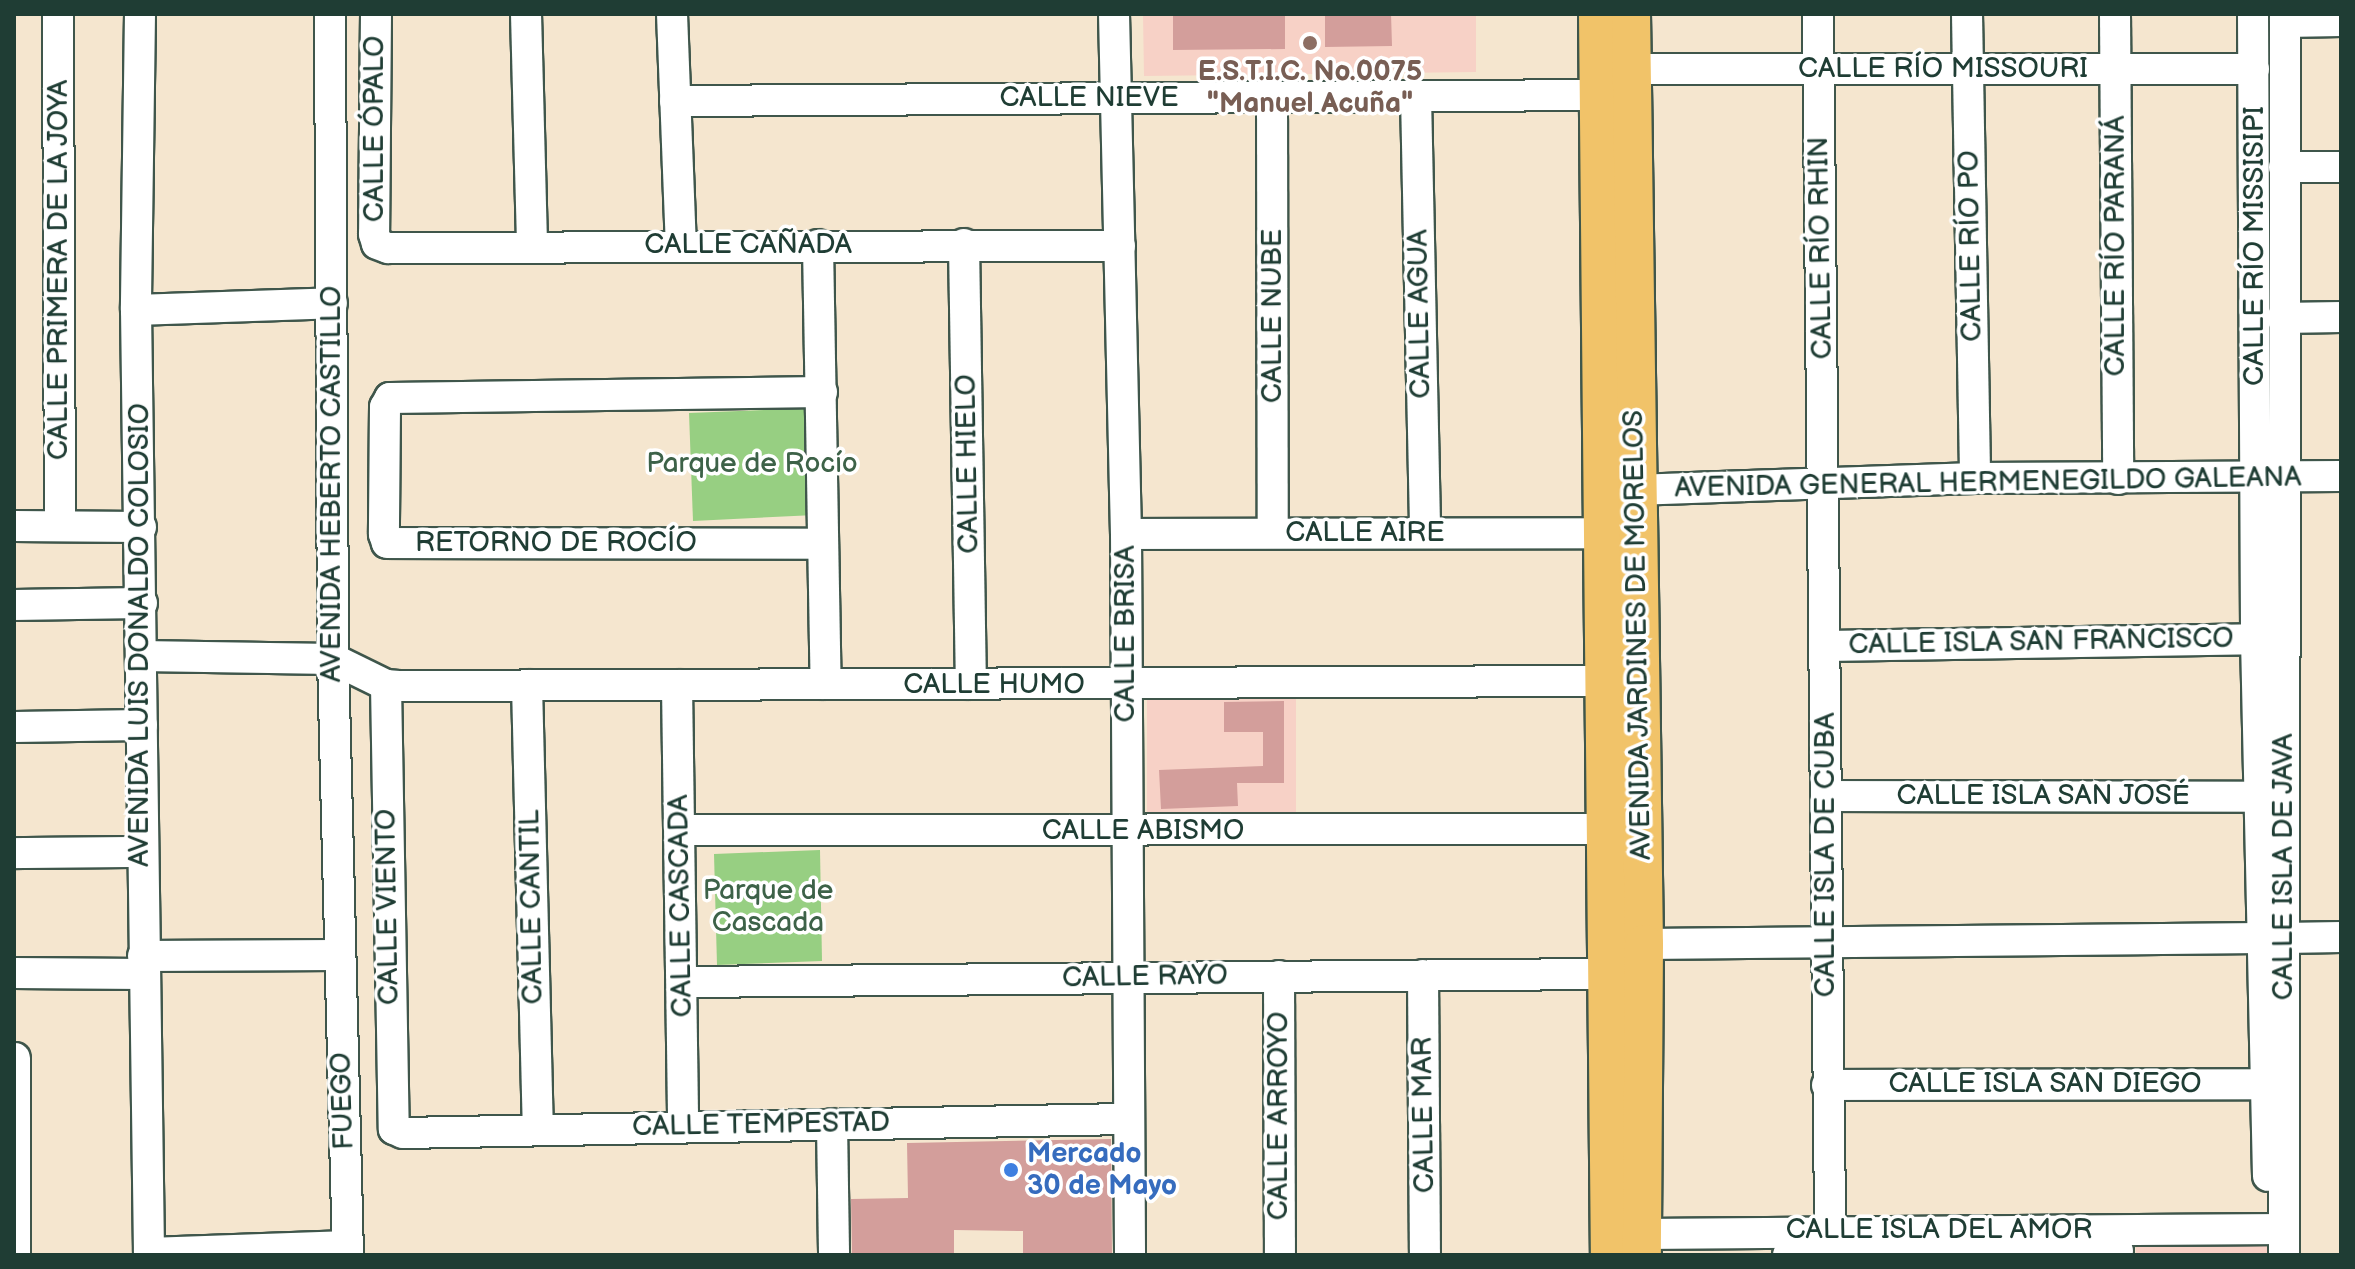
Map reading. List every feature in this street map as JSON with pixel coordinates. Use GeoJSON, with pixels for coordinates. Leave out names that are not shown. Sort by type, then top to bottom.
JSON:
{"type":"FeatureCollection","features":[{"type":"Feature","properties":{"kind":"main road","name":"AVENIDA JARDINES DE MORELOS"},"geometry":{"type":"LineString","coordinates":[[1598,14],[1604,533],[1620,610],[1625,890],[1607,974],[1610,1255]]}},
{"type":"Feature","properties":{"kind":"main road","name":"AVENIDA JARDINES DE MORELOS"},"geometry":{"type":"LineString","coordinates":[[1631,14],[1634,490],[1620,610],[1603,681],[1606,829],[1644,944],[1642,1245]]}},
{"type":"Feature","properties":{"kind":"street","name":"CALLE PRIMERA DE LA JOYA"},"geometry":{"type":"LineString","coordinates":[[58,14],[60,526]]}},
{"type":"Feature","properties":{"kind":"street","name":"AVENIDA LUIS DONALDO COLOSIO"},"geometry":{"type":"LineString","coordinates":[[140,14],[136,310],[142,603],[141,852],[149,1254]]}},
{"type":"Feature","properties":{"kind":"street","name":"AVENIDA HEBERTO CASTILLO"},"geometry":{"type":"LineString","coordinates":[[330,14],[337,955]]}},
{"type":"Feature","properties":{"kind":"street","name":"CALLE ÓPALO"},"geometry":{"type":"LineString","coordinates":[[376,14],[377,244]]}},
{"type":"Feature","properties":{"kind":"street"},"geometry":{"type":"LineString","coordinates":[[526,14],[532,246]]}},
{"type":"Feature","properties":{"kind":"street"},"geometry":{"type":"LineString","coordinates":[[672,14],[681,246]]}},
{"type":"Feature","properties":{"kind":"street","name":"CALLE BRISA"},"geometry":{"type":"LineString","coordinates":[[1114,14],[1126,534],[1130,1255]]}},
{"type":"Feature","properties":{"kind":"street","name":"CALLE RÍO RHIN"},"geometry":{"type":"LineString","coordinates":[[1818,14],[1823,481]]}},
{"type":"Feature","properties":{"kind":"street","name":"CALLE RÍO PO"},"geometry":{"type":"LineString","coordinates":[[1967,14],[1975,478]]}},
{"type":"Feature","properties":{"kind":"street","name":"CALLE RÍO PARANÁ"},"geometry":{"type":"LineString","coordinates":[[2115,14],[2118,479]]}},
{"type":"Feature","properties":{"kind":"street","name":"CALLE RÍO MISSISIPI"},"geometry":{"type":"LineString","coordinates":[[2253,14],[2254,69],[2269,240],[2282,318],[2270,478]]}},
{"type":"Feature","properties":{"kind":"street"},"geometry":{"type":"LineString","coordinates":[[2285,18],[2341,21]]}},
{"type":"Feature","properties":{"kind":"street","name":"CALLE RÍO MISSISIPI"},"geometry":{"type":"LineString","coordinates":[[2270,478],[2269,240],[2284,167],[2285,18]]}},
{"type":"Feature","properties":{"kind":"street","name":"CALLE RÍO MISSOURI"},"geometry":{"type":"LineString","coordinates":[[1631,69],[2254,69]]}},
{"type":"Feature","properties":{"kind":"street","name":"CALLE NIEVE"},"geometry":{"type":"LineString","coordinates":[[675,101],[1599,95]]}},
{"type":"Feature","properties":{"kind":"street","name":"CALLE AGUA"},"geometry":{"type":"LineString","coordinates":[[1416,96],[1425,533]]}},
{"type":"Feature","properties":{"kind":"street","name":"CALLE NUBE"},"geometry":{"type":"LineString","coordinates":[[1272,99],[1273,533]]}},
{"type":"Feature","properties":{"kind":"street"},"geometry":{"type":"LineString","coordinates":[[2284,167],[2341,167]]}},
{"type":"Feature","properties":{"kind":"street","name":"CALLE CAÑADA"},"geometry":{"type":"LineString","coordinates":[[377,244],[388,248],[964,244],[1120,246]]}},
{"type":"Feature","properties":{"kind":"street","name":"CALLE HIELO"},"geometry":{"type":"LineString","coordinates":[[964,244],[971,684]]}},
{"type":"Feature","properties":{"kind":"street"},"geometry":{"type":"LineString","coordinates":[[818,245],[826,684]]}},
{"type":"Feature","properties":{"kind":"street"},"geometry":{"type":"LineString","coordinates":[[136,310],[332,303]]}},
{"type":"Feature","properties":{"kind":"street"},"geometry":{"type":"LineString","coordinates":[[2282,318],[2341,317]]}},
{"type":"Feature","properties":{"kind":"street","name":"RETORNO DE ROCÍO"},"geometry":{"type":"LineString","coordinates":[[822,392],[390,398],[385,407],[384,534],[387,543],[823,544]]}},
{"type":"Feature","properties":{"kind":"street","name":"AVENIDA GENERAL HERMENEGILDO GALEANA"},"geometry":{"type":"LineString","coordinates":[[1634,490],[1823,481],[2341,476]]}},
{"type":"Feature","properties":{"kind":"street","name":"CALLE ISLA DE JAVA"},"geometry":{"type":"LineString","coordinates":[[2270,478],[2256,639],[2260,797],[2272,862]]}},
{"type":"Feature","properties":{"kind":"street","name":"CALLE ISLA DE JAVA"},"geometry":{"type":"LineString","coordinates":[[2270,478],[2272,862],[2280,1238]]}},
{"type":"Feature","properties":{"kind":"street","name":"CALLE ISLA DE CUBA"},"geometry":{"type":"LineString","coordinates":[[1823,481],[1830,1246]]}},
{"type":"Feature","properties":{"kind":"street"},"geometry":{"type":"LineString","coordinates":[[14,526],[141,527]]}},
{"type":"Feature","properties":{"kind":"street","name":"CALLE AIRE"},"geometry":{"type":"LineString","coordinates":[[1126,534],[1604,533]]}},
{"type":"Feature","properties":{"kind":"street"},"geometry":{"type":"LineString","coordinates":[[14,605],[142,603]]}},
{"type":"Feature","properties":{"kind":"street","name":"CALLE ISLA SAN FRANCISCO"},"geometry":{"type":"LineString","coordinates":[[1825,646],[2256,639]]}},
{"type":"Feature","properties":{"kind":"street"},"geometry":{"type":"LineString","coordinates":[[141,656],[333,659],[386,685]]}},
{"type":"Feature","properties":{"kind":"street","name":"CALLE HUMO"},"geometry":{"type":"LineString","coordinates":[[386,685],[1127,686],[1603,681]]}},
{"type":"Feature","properties":{"kind":"street","name":"CALLE VIENTO"},"geometry":{"type":"LineString","coordinates":[[386,685],[394,1129]]}},
{"type":"Feature","properties":{"kind":"street","name":"CALLE CANTIL"},"geometry":{"type":"LineString","coordinates":[[527,685],[538,1129]]}},
{"type":"Feature","properties":{"kind":"street","name":"CALLE CASCADA"},"geometry":{"type":"LineString","coordinates":[[677,685],[683,1126]]}},
{"type":"Feature","properties":{"kind":"street"},"geometry":{"type":"LineString","coordinates":[[14,727],[142,725]]}},
{"type":"Feature","properties":{"kind":"street","name":"CALLE ISLA SAN JOSÉ"},"geometry":{"type":"LineString","coordinates":[[1827,796],[2260,797]]}},
{"type":"Feature","properties":{"kind":"street","name":"CALLE ABISMO"},"geometry":{"type":"LineString","coordinates":[[680,830],[1126,832],[1606,829]]}},
{"type":"Feature","properties":{"kind":"street"},"geometry":{"type":"LineString","coordinates":[[14,853],[141,852]]}},
{"type":"Feature","properties":{"kind":"street"},"geometry":{"type":"LineString","coordinates":[[1644,944],[1827,939],[2341,937]]}},
{"type":"Feature","properties":{"kind":"street","name":"CALLE ISLA DE JAVA"},"geometry":{"type":"LineString","coordinates":[[2273,938],[2263,1084],[2280,1238]]}},
{"type":"Feature","properties":{"kind":"street"},"geometry":{"type":"LineString","coordinates":[[14,973],[337,955]]}},
{"type":"Feature","properties":{"kind":"street","name":"FUEGO"},"geometry":{"type":"LineString","coordinates":[[337,955],[348,1251]]}},
{"type":"Feature","properties":{"kind":"street","name":"CALLE RAYO"},"geometry":{"type":"LineString","coordinates":[[682,982],[1607,974]]}},
{"type":"Feature","properties":{"kind":"street","name":"CALLE MAR"},"geometry":{"type":"LineString","coordinates":[[1423,975],[1425,1255]]}},
{"type":"Feature","properties":{"kind":"street","name":"CALLE ARROYO"},"geometry":{"type":"LineString","coordinates":[[1279,976],[1280,1255]]}},
{"type":"Feature","properties":{"kind":"street"},"geometry":{"type":"LineString","coordinates":[[15,1058],[15,1255]]}},
{"type":"Feature","properties":{"kind":"street","name":"CALLE ISLA SAN DIEGO"},"geometry":{"type":"LineString","coordinates":[[1827,1085],[2263,1084]]}},
{"type":"Feature","properties":{"kind":"street","name":"CALLE TEMPESTAD"},"geometry":{"type":"LineString","coordinates":[[394,1129],[403,1133],[1128,1119]]}},
{"type":"Feature","properties":{"kind":"street"},"geometry":{"type":"LineString","coordinates":[[832,1124],[834,1255]]}},
{"type":"Feature","properties":{"kind":"street","name":"CALLE ISLA DEL AMOR"},"geometry":{"type":"LineString","coordinates":[[1642,1245],[1830,1246],[2103,1228],[2118,1247]]}},
{"type":"Feature","properties":{"kind":"street","name":"CALLE ISLA DEL AMOR"},"geometry":{"type":"LineString","coordinates":[[1901,1242],[1975,1254],[2280,1238]]}},
{"type":"Feature","properties":{"kind":"street","name":"CALLE ISLA DEL AMOR"},"geometry":{"type":"LineString","coordinates":[[1788,1255],[1830,1246]]}},
{"type":"Feature","properties":{"kind":"street"},"geometry":{"type":"LineString","coordinates":[[149,1254],[348,1251]]}},
{"type":"Feature","properties":{"kind":"shaded area","name":"E.S.T.I.C. No.0075 \"Manuel Acuña\""},"geometry":{"type":"Polygon","coordinates":[[[1143,14],[1476,14],[1476,72],[1144,76],[1143,14]]]}},
{"type":"Feature","properties":{"kind":"shaded area"},"geometry":{"type":"Polygon","coordinates":[[[1296,697],[1296,812],[1147,813],[1147,698],[1296,697]]]}},
{"type":"Feature","properties":{"kind":"shaded area"},"geometry":{"type":"Polygon","coordinates":[[[2278,1242],[2278,1255],[2136,1255],[2136,1244],[2278,1242]]]}},
{"type":"Feature","properties":{"kind":"green space","name":"Parque de Rocío"},"geometry":{"type":"Polygon","coordinates":[[[811,408],[815,515],[693,521],[689,413],[811,408]]]}},
{"type":"Feature","properties":{"kind":"green space","name":"Parque de Cascada"},"geometry":{"type":"Polygon","coordinates":[[[820,850],[822,961],[717,965],[714,854],[820,850]]]}},
{"type":"Feature","properties":{"kind":"building"},"geometry":{"type":"Polygon","coordinates":[[[1173,14],[1285,14],[1285,49],[1173,50],[1173,14]]]}},
{"type":"Feature","properties":{"kind":"building"},"geometry":{"type":"Polygon","coordinates":[[[1325,14],[1391,14],[1392,46],[1325,47],[1325,14]]]}},
{"type":"Feature","properties":{"kind":"building"},"geometry":{"type":"Polygon","coordinates":[[[1284,701],[1284,783],[1237,783],[1238,806],[1161,809],[1159,770],[1263,766],[1263,732],[1224,732],[1224,702],[1284,701]]]}},
{"type":"Feature","properties":{"kind":"building","name":"Mercado 30 de Mayo"},"geometry":{"type":"Polygon","coordinates":[[[1111,1139],[1112,1255],[1023,1255],[1023,1231],[954,1230],[954,1255],[852,1255],[851,1199],[908,1198],[907,1143],[1111,1139]]]}},
{"type":"Feature","properties":{"kind":"place","name":"E.S.T.I.C. No.0075 \"Manuel Acuña\""},"geometry":{"type":"Point","coordinates":[1310,43]}},
{"type":"Feature","properties":{"kind":"place","name":"Mercado 30 de Mayo"},"geometry":{"type":"Point","coordinates":[1011,1170]}}]}
